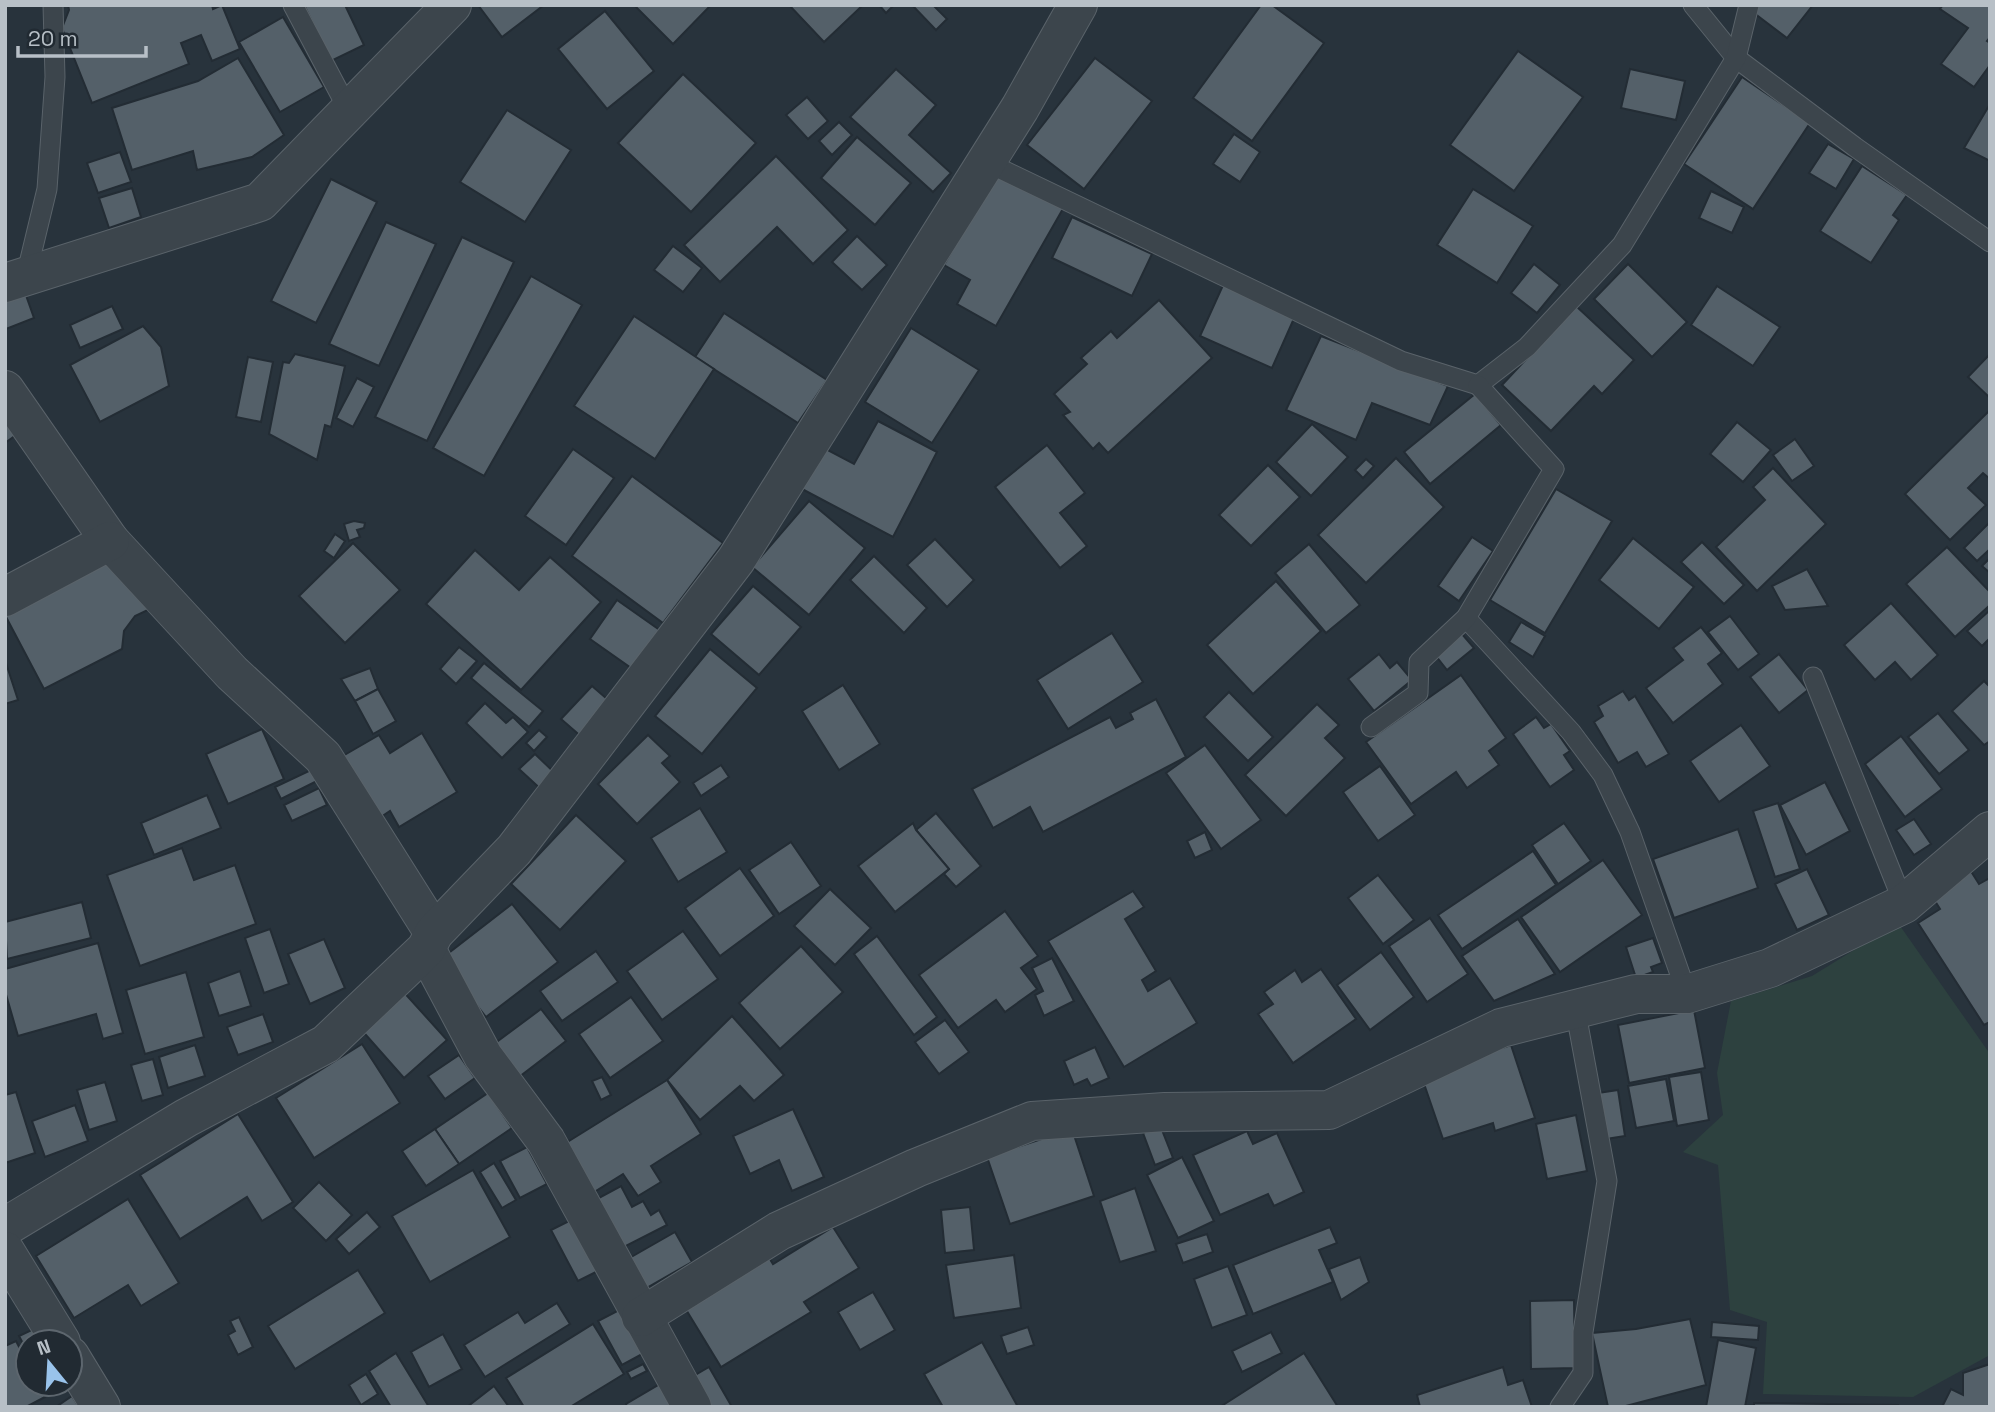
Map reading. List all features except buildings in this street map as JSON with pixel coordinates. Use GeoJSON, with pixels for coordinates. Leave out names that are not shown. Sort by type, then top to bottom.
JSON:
{"type":"FeatureCollection","features":[{"type":"Feature","properties":{"kind":"street"},"geometry":{"type":"LineString","coordinates":[[16,279],[260,202],[452,5]]}},
{"type":"Feature","properties":{"kind":"street"},"geometry":{"type":"LineString","coordinates":[[5,1227],[186,1118],[326,1044],[430,941],[514,850],[736,560],[1020,108],[1078,5]]}},
{"type":"Feature","properties":{"kind":"street"},"geometry":{"type":"LineString","coordinates":[[5,390],[110,541],[232,673],[323,757],[430,941],[483,1056],[546,1141],[692,1407]]}},
{"type":"Feature","properties":{"kind":"street"},"geometry":{"type":"LineString","coordinates":[[5,597],[110,541]]}},
{"type":"Feature","properties":{"kind":"street"},"geometry":{"type":"LineString","coordinates":[[641,1317],[779,1231],[916,1168],[1032,1121],[1165,1112],[1329,1110],[1501,1028],[1575,1007],[1636,994],[1687,993],[1770,968],[1904,904],[1990,831]]}},
{"type":"Feature","properties":{"kind":"street"},"geometry":{"type":"LineString","coordinates":[[5,1251],[52,1328]]}},
{"type":"Feature","properties":{"kind":"street"},"geometry":{"type":"LineString","coordinates":[[84,1378],[102,1407]]}},
{"type":"Feature","properties":{"kind":"lane"},"geometry":{"type":"LineString","coordinates":[[16,279],[47,189],[55,77],[53,5]]}},
{"type":"Feature","properties":{"kind":"lane"},"geometry":{"type":"LineString","coordinates":[[293,5],[349,111]]}},
{"type":"Feature","properties":{"kind":"lane"},"geometry":{"type":"LineString","coordinates":[[1693,5],[1736,58],[1855,147],[1990,242]]}},
{"type":"Feature","properties":{"kind":"lane"},"geometry":{"type":"LineString","coordinates":[[1478,385],[1527,347],[1622,245],[1736,58],[1749,5]]}},
{"type":"Feature","properties":{"kind":"lane"},"geometry":{"type":"LineString","coordinates":[[986,162],[1401,361],[1478,385],[1554,469],[1466,618],[1419,662],[1418,693],[1371,727]]}},
{"type":"Feature","properties":{"kind":"lane"},"geometry":{"type":"LineString","coordinates":[[1466,618],[1571,732],[1603,775],[1630,832],[1687,993]]}},
{"type":"Feature","properties":{"kind":"lane"},"geometry":{"type":"LineString","coordinates":[[1813,677],[1904,904]]}},
{"type":"Feature","properties":{"kind":"lane"},"geometry":{"type":"LineString","coordinates":[[1560,1407],[1583,1373],[1583,1332],[1606,1181],[1575,1007]]}},
{"type":"Feature","properties":{"kind":"green space"},"geometry":{"type":"Polygon","coordinates":[[[1898,923],[1990,1054],[1990,1355],[1913,1397],[1763,1394],[1767,1322],[1730,1310],[1718,1165],[1683,1152],[1723,1115],[1717,1073],[1731,1001],[1812,976],[1898,923]]]}}]}
